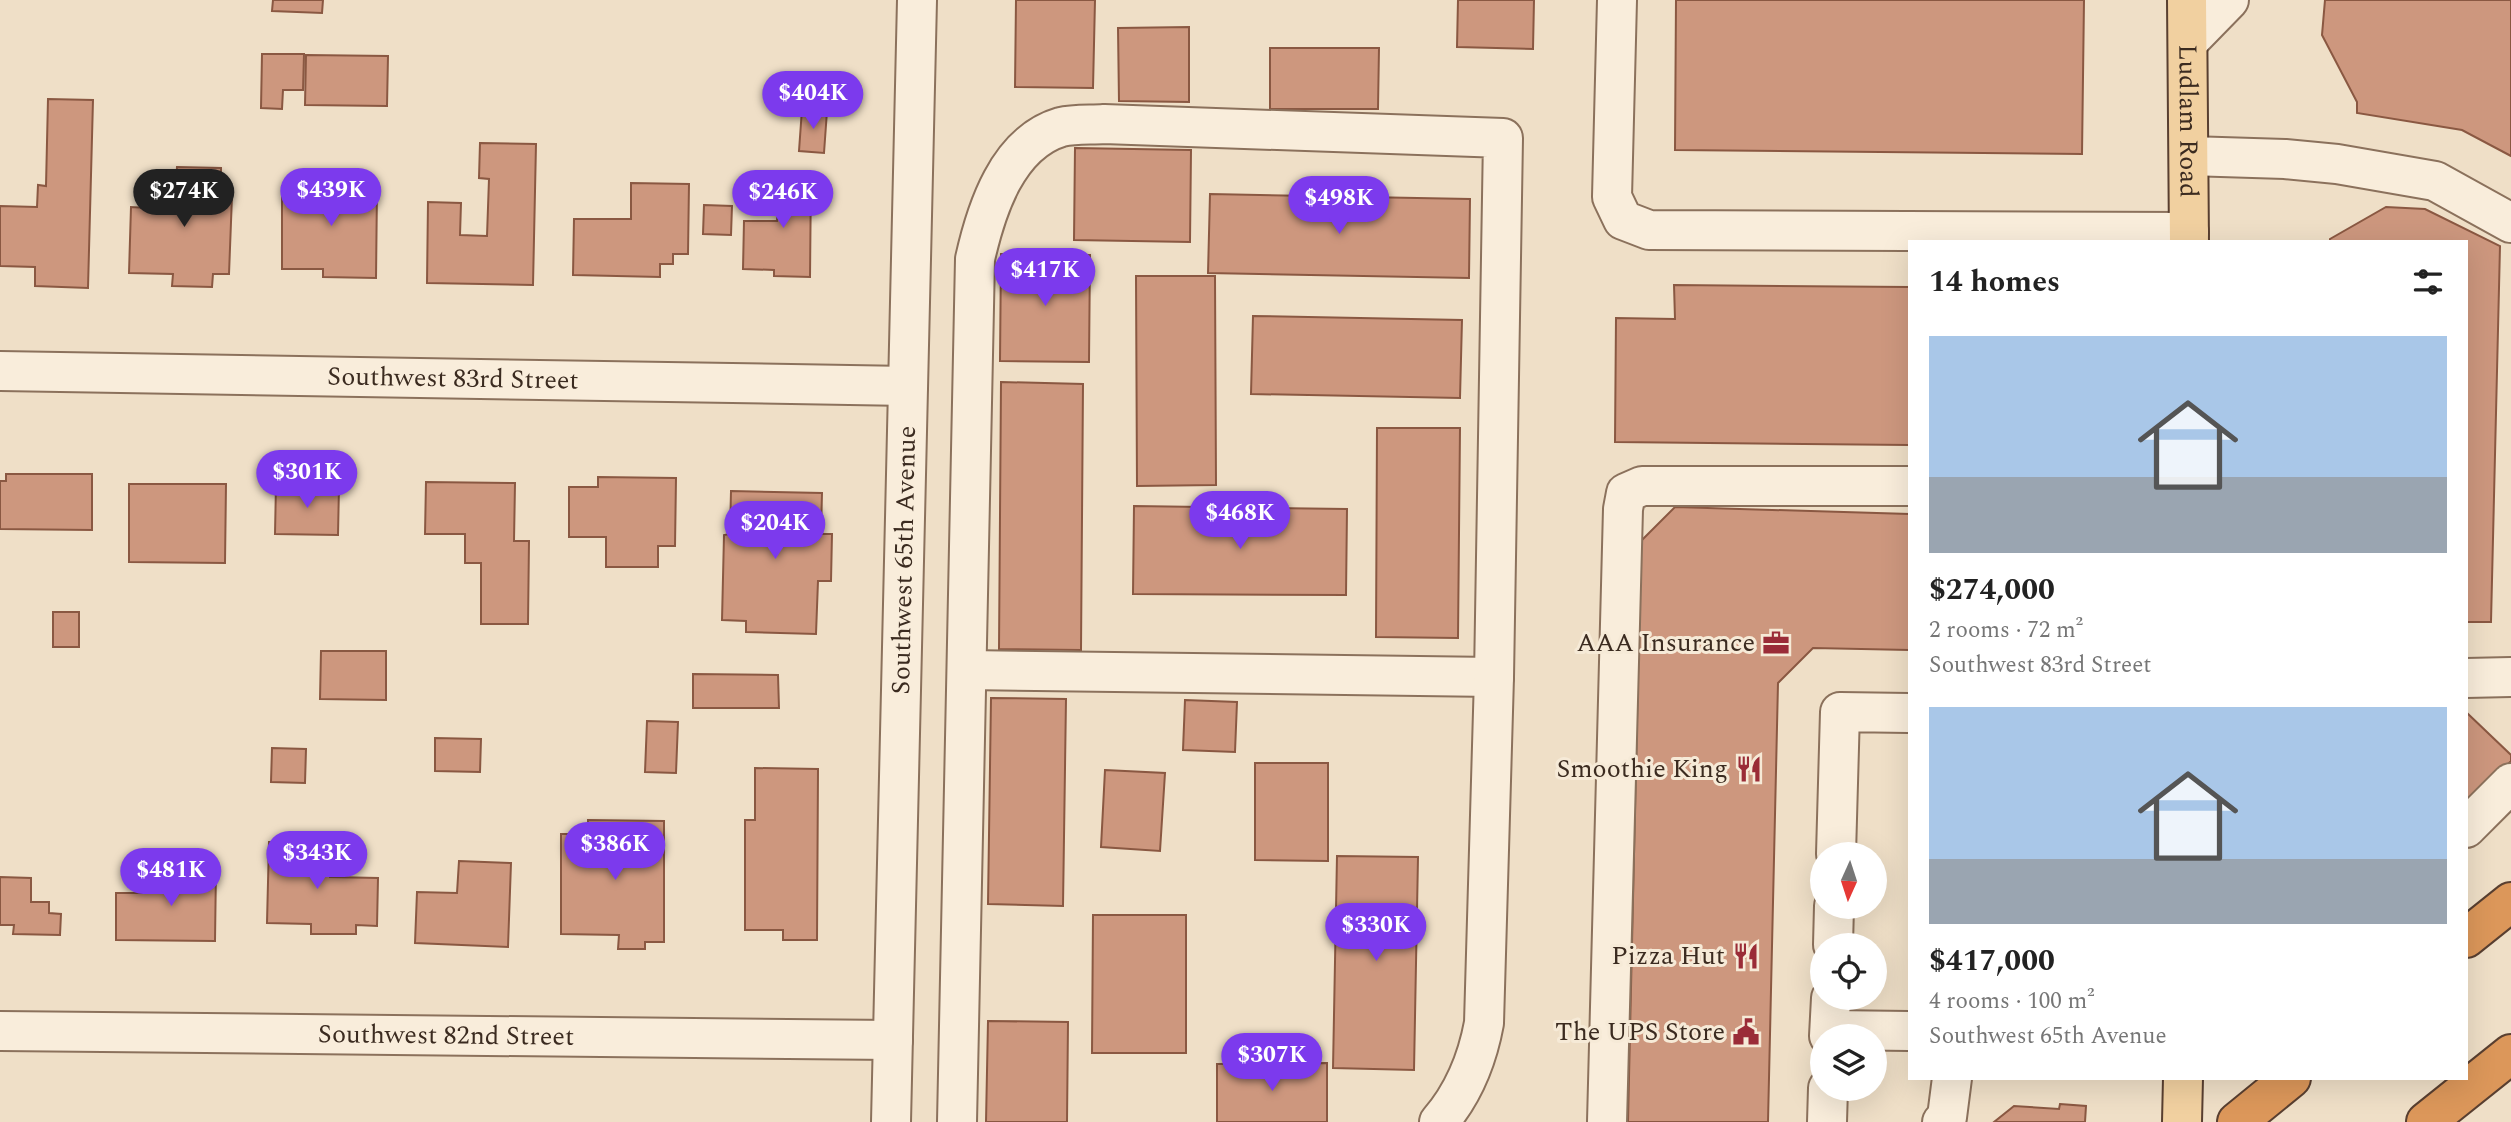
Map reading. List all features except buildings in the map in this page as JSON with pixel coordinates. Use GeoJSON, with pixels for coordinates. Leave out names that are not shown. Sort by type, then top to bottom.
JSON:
{"type":"FeatureCollection","features":[{"type":"Feature","properties":{"kind":"highway"},"geometry":{"type":"LineString","coordinates":[[2468,936],[2511,902]]}},
{"type":"Feature","properties":{"kind":"highway"},"geometry":{"type":"LineString","coordinates":[[2426,1122],[2511,1054]]}},
{"type":"Feature","properties":{"kind":"highway"},"geometry":{"type":"LineString","coordinates":[[2237,1122],[2289,1080]]}},
{"type":"Feature","properties":{"kind":"main road","name":"Ludlam Road"},"geometry":{"type":"LineString","coordinates":[[2187,0],[2189,237]]}},
{"type":"Feature","properties":{"kind":"main road"},"geometry":{"type":"LineString","coordinates":[[2182,1122],[2183,1080]]}},
{"type":"Feature","properties":{"kind":"street","name":"Southwest 65th Avenue"},"geometry":{"type":"LineString","coordinates":[[891,1122],[917,0]]}},
{"type":"Feature","properties":{"kind":"street"},"geometry":{"type":"LineString","coordinates":[[1617,0],[1612,197],[1623,220],[1649,230],[2189,237]]}},
{"type":"Feature","properties":{"kind":"street"},"geometry":{"type":"LineString","coordinates":[[2188,42],[2229,0]]}},
{"type":"Feature","properties":{"kind":"street"},"geometry":{"type":"LineString","coordinates":[[957,1122],[975,259],[983,223],[1004,176],[1029,143],[1061,127],[1104,124],[1503,138],[1494,677],[1484,1023],[1472,1070],[1462,1091],[1439,1122]]}},
{"type":"Feature","properties":{"kind":"street"},"geometry":{"type":"LineString","coordinates":[[2189,156],[2285,159],[2337,164],[2435,181],[2511,223]]}},
{"type":"Feature","properties":{"kind":"street","name":"Southwest 83rd Street"},"geometry":{"type":"LineString","coordinates":[[0,371],[908,386]]}},
{"type":"Feature","properties":{"kind":"street"},"geometry":{"type":"LineString","coordinates":[[1608,1122],[1623,509],[1626,493],[1642,486],[1908,486]]}},
{"type":"Feature","properties":{"kind":"street"},"geometry":{"type":"LineString","coordinates":[[967,670],[1494,677]]}},
{"type":"Feature","properties":{"kind":"street"},"geometry":{"type":"LineString","coordinates":[[2468,678],[2511,677]]}},
{"type":"Feature","properties":{"kind":"street"},"geometry":{"type":"LineString","coordinates":[[1836,842],[1840,712],[1908,713]]}},
{"type":"Feature","properties":{"kind":"street"},"geometry":{"type":"LineString","coordinates":[[2468,826],[2511,783]]}},
{"type":"Feature","properties":{"kind":"street"},"geometry":{"type":"LineString","coordinates":[[1830,1021],[1908,1031]]}},
{"type":"Feature","properties":{"kind":"street","name":"Southwest 82nd Street"},"geometry":{"type":"LineString","coordinates":[[0,1031],[892,1040]]}},
{"type":"Feature","properties":{"kind":"street"},"geometry":{"type":"LineString","coordinates":[[1942,1122],[1947,1117],[1952,1080]]}},
{"type":"Feature","properties":{"kind":"street"},"geometry":{"type":"LineString","coordinates":[[1827,1122],[1828,1101]]}},
{"type":"Feature","properties":{"kind":"place","name":"AAA Insurance"},"geometry":{"type":"Point","coordinates":[1776,643]}},
{"type":"Feature","properties":{"kind":"place","name":"Smoothie King"},"geometry":{"type":"Point","coordinates":[1749,769]}},
{"type":"Feature","properties":{"kind":"place","name":"Pizza Hut"},"geometry":{"type":"Point","coordinates":[1746,956]}},
{"type":"Feature","properties":{"kind":"place","name":"The UPS Store"},"geometry":{"type":"Point","coordinates":[1746,1032]}}]}
